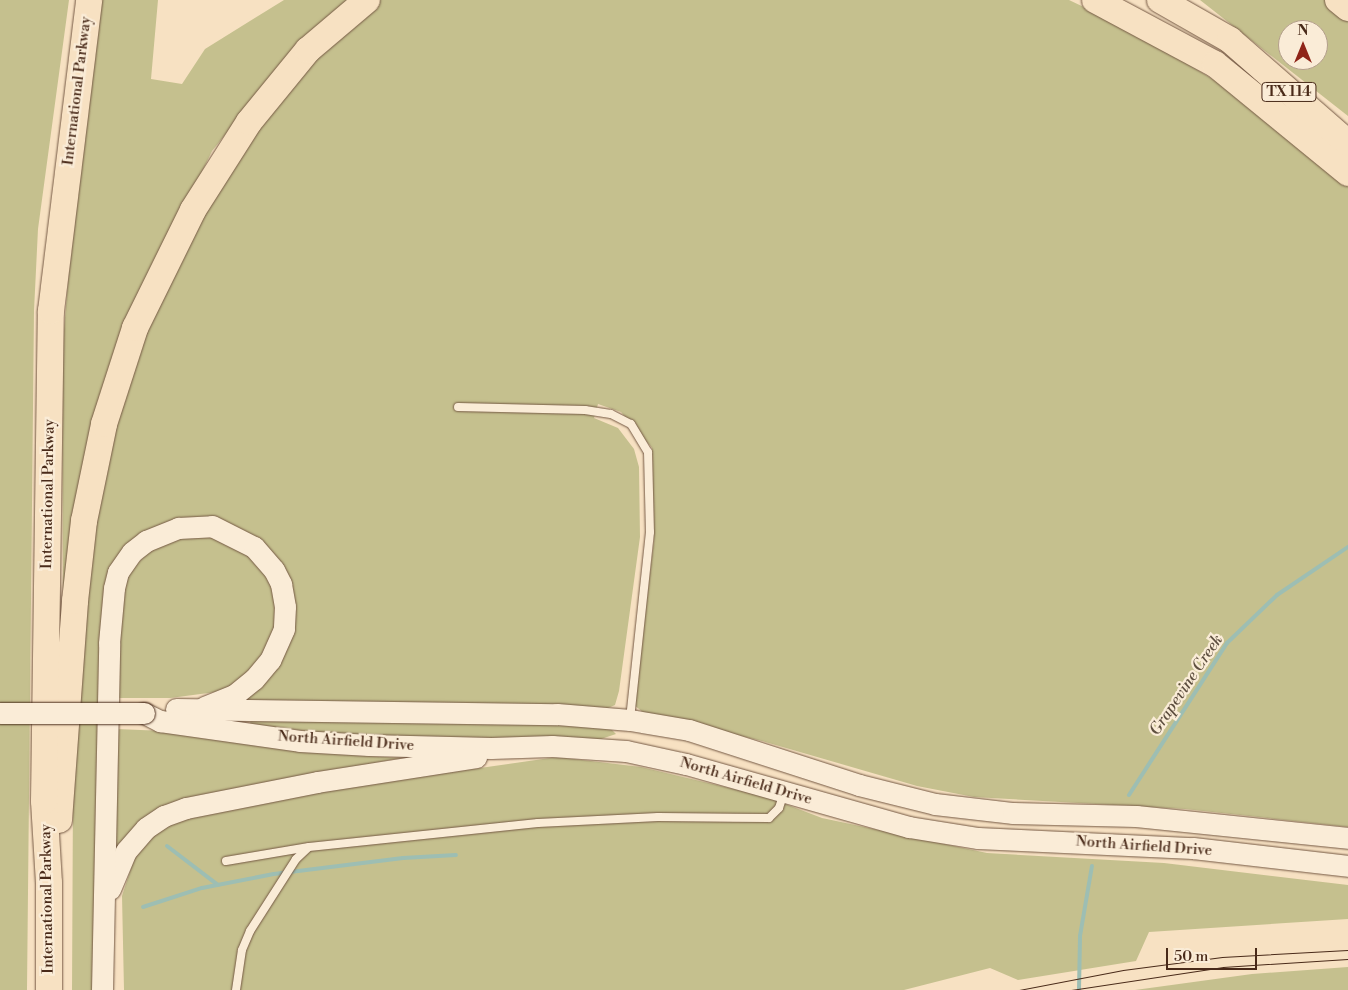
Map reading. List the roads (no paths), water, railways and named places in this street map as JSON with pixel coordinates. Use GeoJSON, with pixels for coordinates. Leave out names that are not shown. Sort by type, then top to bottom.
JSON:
{"type":"FeatureCollection","features":[{"type":"Feature","properties":{"kind":"highway","name":"International Parkway"},"geometry":{"type":"LineString","coordinates":[[49,990],[49,883],[44,800],[51,319],[89,0]]}},
{"type":"Feature","properties":{"kind":"highway"},"geometry":{"type":"LineString","coordinates":[[49,883],[61,802],[82,539],[104,424],[135,328],[158,275],[226,156],[265,102],[308,50],[367,0]]}},
{"type":"Feature","properties":{"kind":"highway"},"geometry":{"type":"LineString","coordinates":[[1095,0],[1214,64],[1348,173]]}},
{"type":"Feature","properties":{"kind":"highway","name":"TX 114"},"geometry":{"type":"LineString","coordinates":[[1160,0],[1230,40],[1348,143]]}},
{"type":"Feature","properties":{"kind":"highway"},"geometry":{"type":"LineString","coordinates":[[1180,0],[1230,40]]}},
{"type":"Feature","properties":{"kind":"highway"},"geometry":{"type":"LineString","coordinates":[[1338,0],[1348,8]]}},
{"type":"Feature","properties":{"kind":"main road"},"geometry":{"type":"LineString","coordinates":[[102,990],[109,643],[118,572],[132,552],[166,530],[212,526],[254,547],[274,570],[281,584],[286,618],[280,642],[270,660],[254,679],[234,695],[197,710]]}},
{"type":"Feature","properties":{"kind":"main road","name":"North Airfield Drive"},"geometry":{"type":"LineString","coordinates":[[0,713],[144,713],[158,709],[556,714],[630,720],[689,730],[859,786],[935,804],[1013,812],[1136,816],[1348,838]]}},
{"type":"Feature","properties":{"kind":"main road","name":"North Airfield Drive"},"geometry":{"type":"LineString","coordinates":[[144,713],[160,721],[300,741],[491,748],[552,746],[626,750],[686,764],[910,827],[978,838],[1193,848],[1348,866]]}},
{"type":"Feature","properties":{"kind":"main road"},"geometry":{"type":"LineString","coordinates":[[626,750],[630,720]]}},
{"type":"Feature","properties":{"kind":"main road"},"geometry":{"type":"LineString","coordinates":[[104,911],[126,850],[146,828],[164,816],[186,808],[327,781],[472,760],[491,748]]}},
{"type":"Feature","properties":{"kind":"lane"},"geometry":{"type":"LineString","coordinates":[[458,407],[585,410],[611,414],[631,424],[648,452],[650,532],[630,720]]}},
{"type":"Feature","properties":{"kind":"lane"},"geometry":{"type":"LineString","coordinates":[[226,861],[309,847],[538,823],[658,817],[769,818],[778,808],[785,792]]}},
{"type":"Feature","properties":{"kind":"lane"},"geometry":{"type":"LineString","coordinates":[[236,990],[242,950],[292,864],[309,847]]}},
{"type":"Feature","properties":{"kind":"waterway","name":"Grapevine Creek"},"geometry":{"type":"LineString","coordinates":[[1129,795],[1227,643],[1277,595],[1348,547]]}},
{"type":"Feature","properties":{"kind":"waterway"},"geometry":{"type":"LineString","coordinates":[[167,846],[218,885]]}},
{"type":"Feature","properties":{"kind":"waterway"},"geometry":{"type":"LineString","coordinates":[[143,907],[202,888],[274,874],[403,858],[456,855]]}},
{"type":"Feature","properties":{"kind":"waterway","name":"Grapevine Creek"},"geometry":{"type":"LineString","coordinates":[[1079,990],[1080,936],[1092,866]]}},
{"type":"Feature","properties":{"kind":"tram line"},"geometry":{"type":"LineString","coordinates":[[1019,990],[1123,970],[1222,957],[1348,950]]}},
{"type":"Feature","properties":{"kind":"tram line"},"geometry":{"type":"LineString","coordinates":[[1071,990],[1223,967],[1348,959]]}}]}
